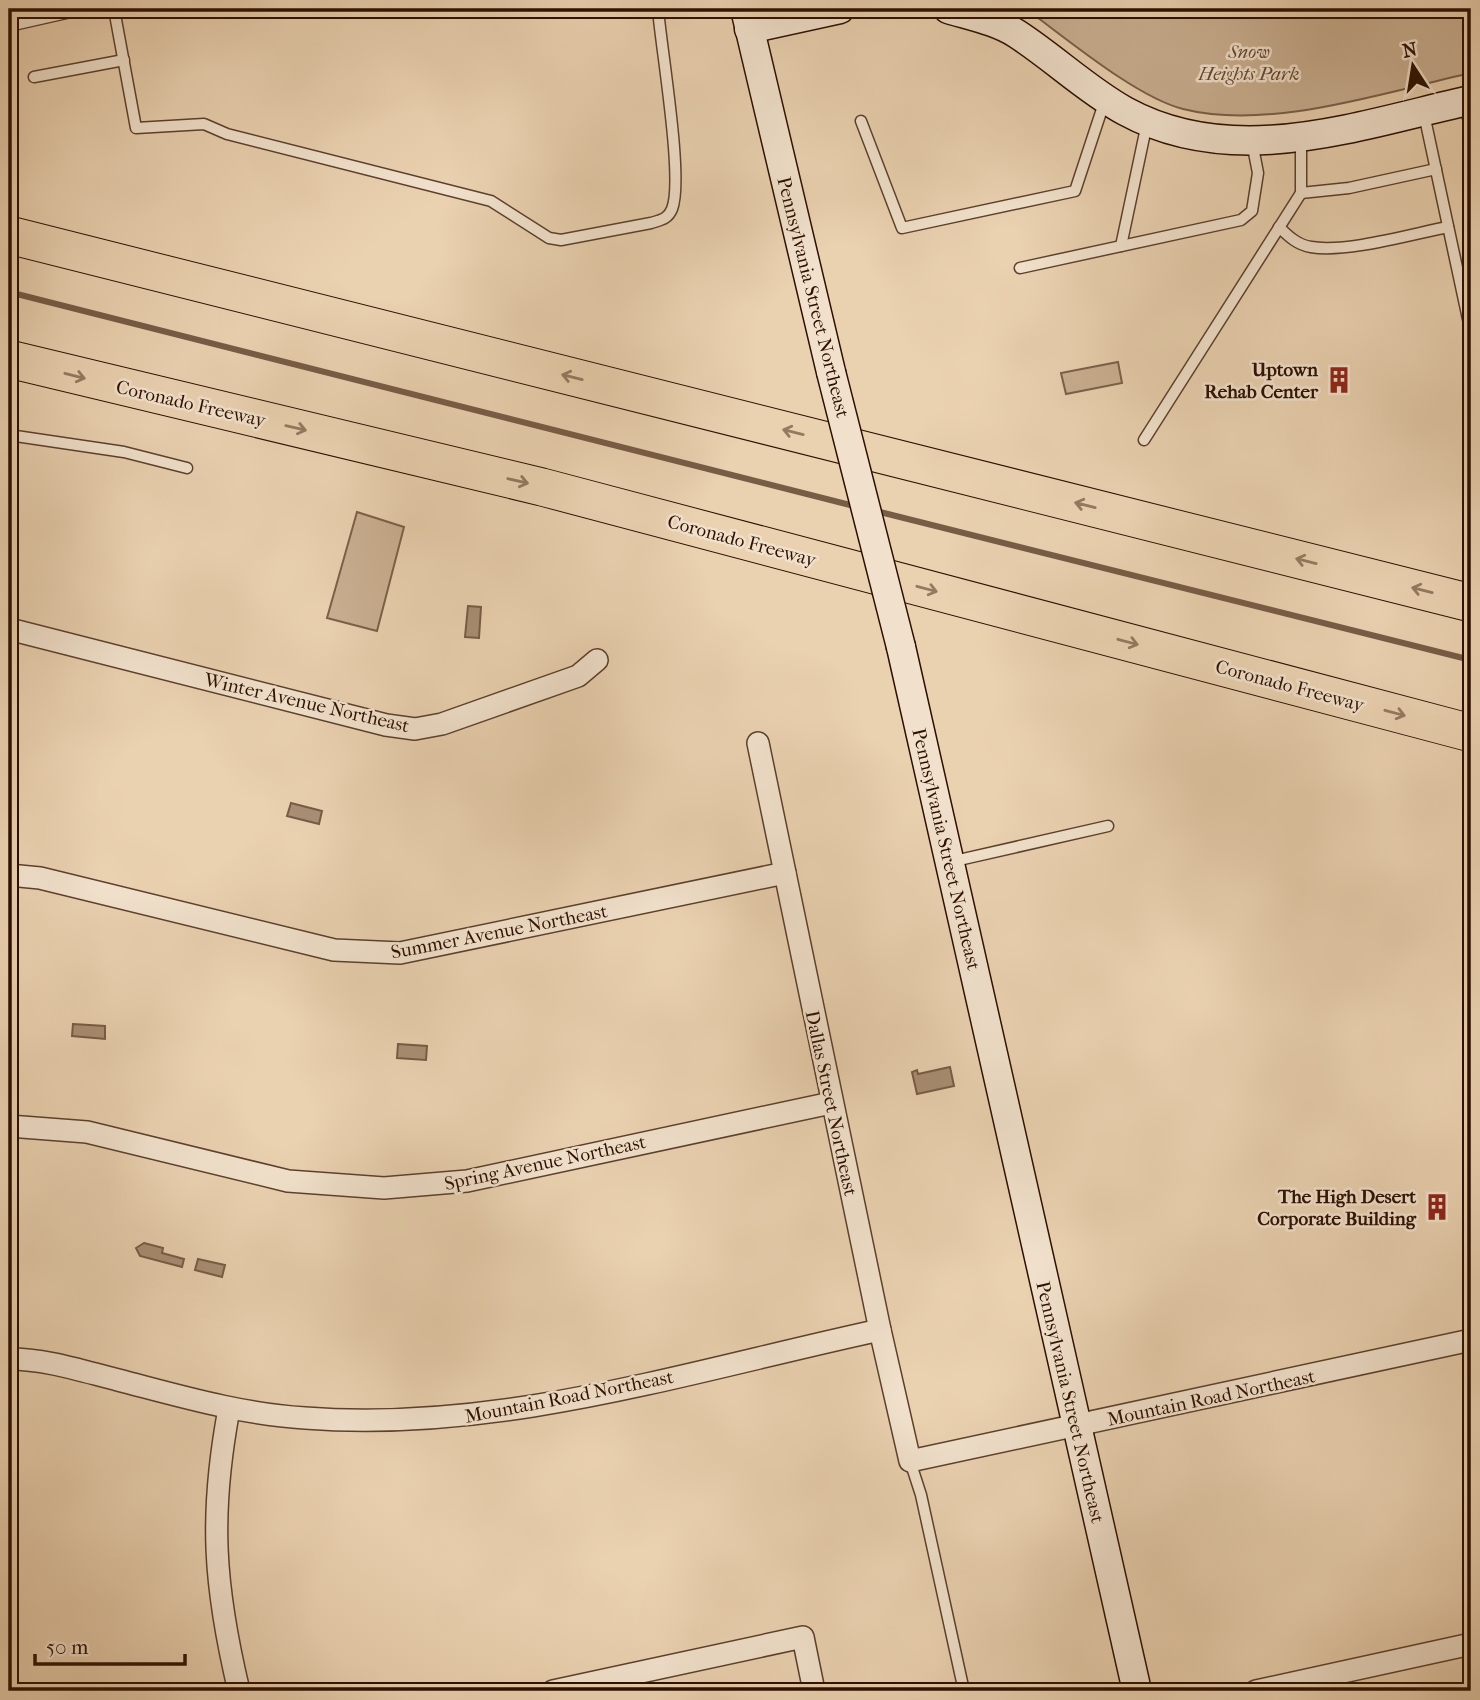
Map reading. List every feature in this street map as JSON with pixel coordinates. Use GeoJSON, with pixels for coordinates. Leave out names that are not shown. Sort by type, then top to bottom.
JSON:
{"type":"FeatureCollection","features":[{"type":"Feature","properties":{"kind":"highway"},"geometry":{"type":"LineString","coordinates":[[9,235],[1471,603]]}},
{"type":"Feature","properties":{"kind":"highway","name":"Coronado Freeway"},"geometry":{"type":"LineString","coordinates":[[9,359],[542,487],[1471,733]]}},
{"type":"Feature","properties":{"kind":"street"},"geometry":{"type":"LineString","coordinates":[[747,19],[839,9]]}},
{"type":"Feature","properties":{"kind":"street"},"geometry":{"type":"LineString","coordinates":[[948,9],[998,16],[1016,33],[1125,111],[1169,130],[1212,140],[1252,142],[1301,138],[1468,101]]}},
{"type":"Feature","properties":{"kind":"street","name":"Pennsylvania Street Northeast"},"geometry":{"type":"LineString","coordinates":[[747,19],[831,372],[901,647],[1137,1691]]}},
{"type":"Feature","properties":{"kind":"street","name":"Winter Avenue Northeast"},"geometry":{"type":"LineString","coordinates":[[9,629],[386,725],[415,729],[442,724],[578,676],[597,660]]}},
{"type":"Feature","properties":{"kind":"street","name":"Dallas Street Northeast"},"geometry":{"type":"LineString","coordinates":[[758,743],[831,1103],[910,1461]]}},
{"type":"Feature","properties":{"kind":"street","name":"Summer Avenue Northeast"},"geometry":{"type":"LineString","coordinates":[[9,875],[40,878],[334,950],[400,953],[785,873]]}},
{"type":"Feature","properties":{"kind":"street","name":"Spring Avenue Northeast"},"geometry":{"type":"LineString","coordinates":[[9,1126],[87,1132],[288,1181],[384,1188],[467,1181],[831,1103]]}},
{"type":"Feature","properties":{"kind":"street","name":"Mountain Road Northeast"},"geometry":{"type":"LineString","coordinates":[[9,1359],[43,1361],[229,1409],[361,1421],[463,1417],[601,1393],[880,1330]]}},
{"type":"Feature","properties":{"kind":"street","name":"Mountain Road Northeast"},"geometry":{"type":"LineString","coordinates":[[910,1461],[1471,1340]]}},
{"type":"Feature","properties":{"kind":"street"},"geometry":{"type":"LineString","coordinates":[[229,1409],[221,1452],[215,1514],[216,1571],[224,1627],[239,1691]]}},
{"type":"Feature","properties":{"kind":"street"},"geometry":{"type":"LineString","coordinates":[[553,1691],[803,1637],[814,1691]]}},
{"type":"Feature","properties":{"kind":"street"},"geometry":{"type":"LineString","coordinates":[[1256,1691],[1295,1687],[1471,1644]]}},
{"type":"Feature","properties":{"kind":"lane"},"geometry":{"type":"LineString","coordinates":[[9,26],[84,9]]}},
{"type":"Feature","properties":{"kind":"lane"},"geometry":{"type":"LineString","coordinates":[[114,9],[136,128],[204,124],[227,134],[491,201],[549,238],[561,240],[651,223],[666,219],[671,212],[675,188],[673,146],[658,9]]}},
{"type":"Feature","properties":{"kind":"lane"},"geometry":{"type":"LineString","coordinates":[[34,77],[124,60]]}},
{"type":"Feature","properties":{"kind":"lane"},"geometry":{"type":"LineString","coordinates":[[861,121],[902,228],[1075,191],[1105,97]]}},
{"type":"Feature","properties":{"kind":"lane"},"geometry":{"type":"LineString","coordinates":[[1468,101],[1471,133]]}},
{"type":"Feature","properties":{"kind":"lane"},"geometry":{"type":"LineString","coordinates":[[1423,111],[1471,333]]}},
{"type":"Feature","properties":{"kind":"lane"},"geometry":{"type":"LineString","coordinates":[[1121,246],[1147,120]]}},
{"type":"Feature","properties":{"kind":"lane"},"geometry":{"type":"LineString","coordinates":[[1144,440],[1301,193],[1301,138]]}},
{"type":"Feature","properties":{"kind":"lane"},"geometry":{"type":"LineString","coordinates":[[1020,268],[1241,220],[1252,211],[1258,173],[1252,142]]}},
{"type":"Feature","properties":{"kind":"lane"},"geometry":{"type":"LineString","coordinates":[[1301,193],[1349,188],[1436,169]]}},
{"type":"Feature","properties":{"kind":"lane"},"geometry":{"type":"LineString","coordinates":[[1279,227],[1294,241],[1309,247],[1329,249],[1448,227]]}},
{"type":"Feature","properties":{"kind":"lane"},"geometry":{"type":"LineString","coordinates":[[9,435],[124,452],[187,468]]}},
{"type":"Feature","properties":{"kind":"lane"},"geometry":{"type":"LineString","coordinates":[[950,862],[1108,826]]}},
{"type":"Feature","properties":{"kind":"lane"},"geometry":{"type":"LineString","coordinates":[[910,1461],[964,1691]]}},
{"type":"Feature","properties":{"kind":"green space","name":"Snow Heights Park"},"geometry":{"type":"Polygon","coordinates":[[[1026,9],[1471,9],[1471,73],[1327,106],[1289,112],[1217,115],[1183,109],[1144,92],[1123,80],[1026,9]]]}},
{"type":"Feature","properties":{"kind":"green space"},"geometry":{"type":"Polygon","coordinates":[[[1118,362],[1122,383],[1066,394],[1061,373],[1118,362]]]}},
{"type":"Feature","properties":{"kind":"green space"},"geometry":{"type":"Polygon","coordinates":[[[357,512],[404,527],[377,631],[327,618],[357,512]]]}},
{"type":"Feature","properties":{"kind":"shaded area"},"geometry":{"type":"Polygon","coordinates":[[[468,606],[481,607],[479,638],[465,637],[468,606]]]}},
{"type":"Feature","properties":{"kind":"shaded area"},"geometry":{"type":"Polygon","coordinates":[[[291,803],[322,811],[319,824],[287,816],[291,803]]]}},
{"type":"Feature","properties":{"kind":"shaded area"},"geometry":{"type":"Polygon","coordinates":[[[73,1024],[105,1026],[105,1039],[72,1036],[73,1024]]]}},
{"type":"Feature","properties":{"kind":"shaded area"},"geometry":{"type":"Polygon","coordinates":[[[398,1044],[427,1046],[426,1060],[397,1058],[398,1044]]]}},
{"type":"Feature","properties":{"kind":"shaded area"},"geometry":{"type":"Polygon","coordinates":[[[950,1067],[954,1086],[917,1094],[912,1072],[917,1070],[918,1074],[950,1067]]]}},
{"type":"Feature","properties":{"kind":"shaded area"},"geometry":{"type":"Polygon","coordinates":[[[144,1243],[163,1248],[162,1253],[184,1259],[182,1267],[140,1256],[136,1248],[144,1243]]]}},
{"type":"Feature","properties":{"kind":"shaded area"},"geometry":{"type":"Polygon","coordinates":[[[198,1259],[225,1265],[222,1277],[195,1270],[198,1259]]]}},
{"type":"Feature","properties":{"kind":"waterway"},"geometry":{"type":"LineString","coordinates":[[9,292],[858,507]]}},
{"type":"Feature","properties":{"kind":"waterway"},"geometry":{"type":"LineString","coordinates":[[876,511],[1471,660]]}},
{"type":"Feature","properties":{"kind":"place","name":"Uptown Rehab Center"},"geometry":{"type":"Point","coordinates":[1339,380]}},
{"type":"Feature","properties":{"kind":"place","name":"The High Desert Corporate Building"},"geometry":{"type":"Point","coordinates":[1437,1207]}}]}
